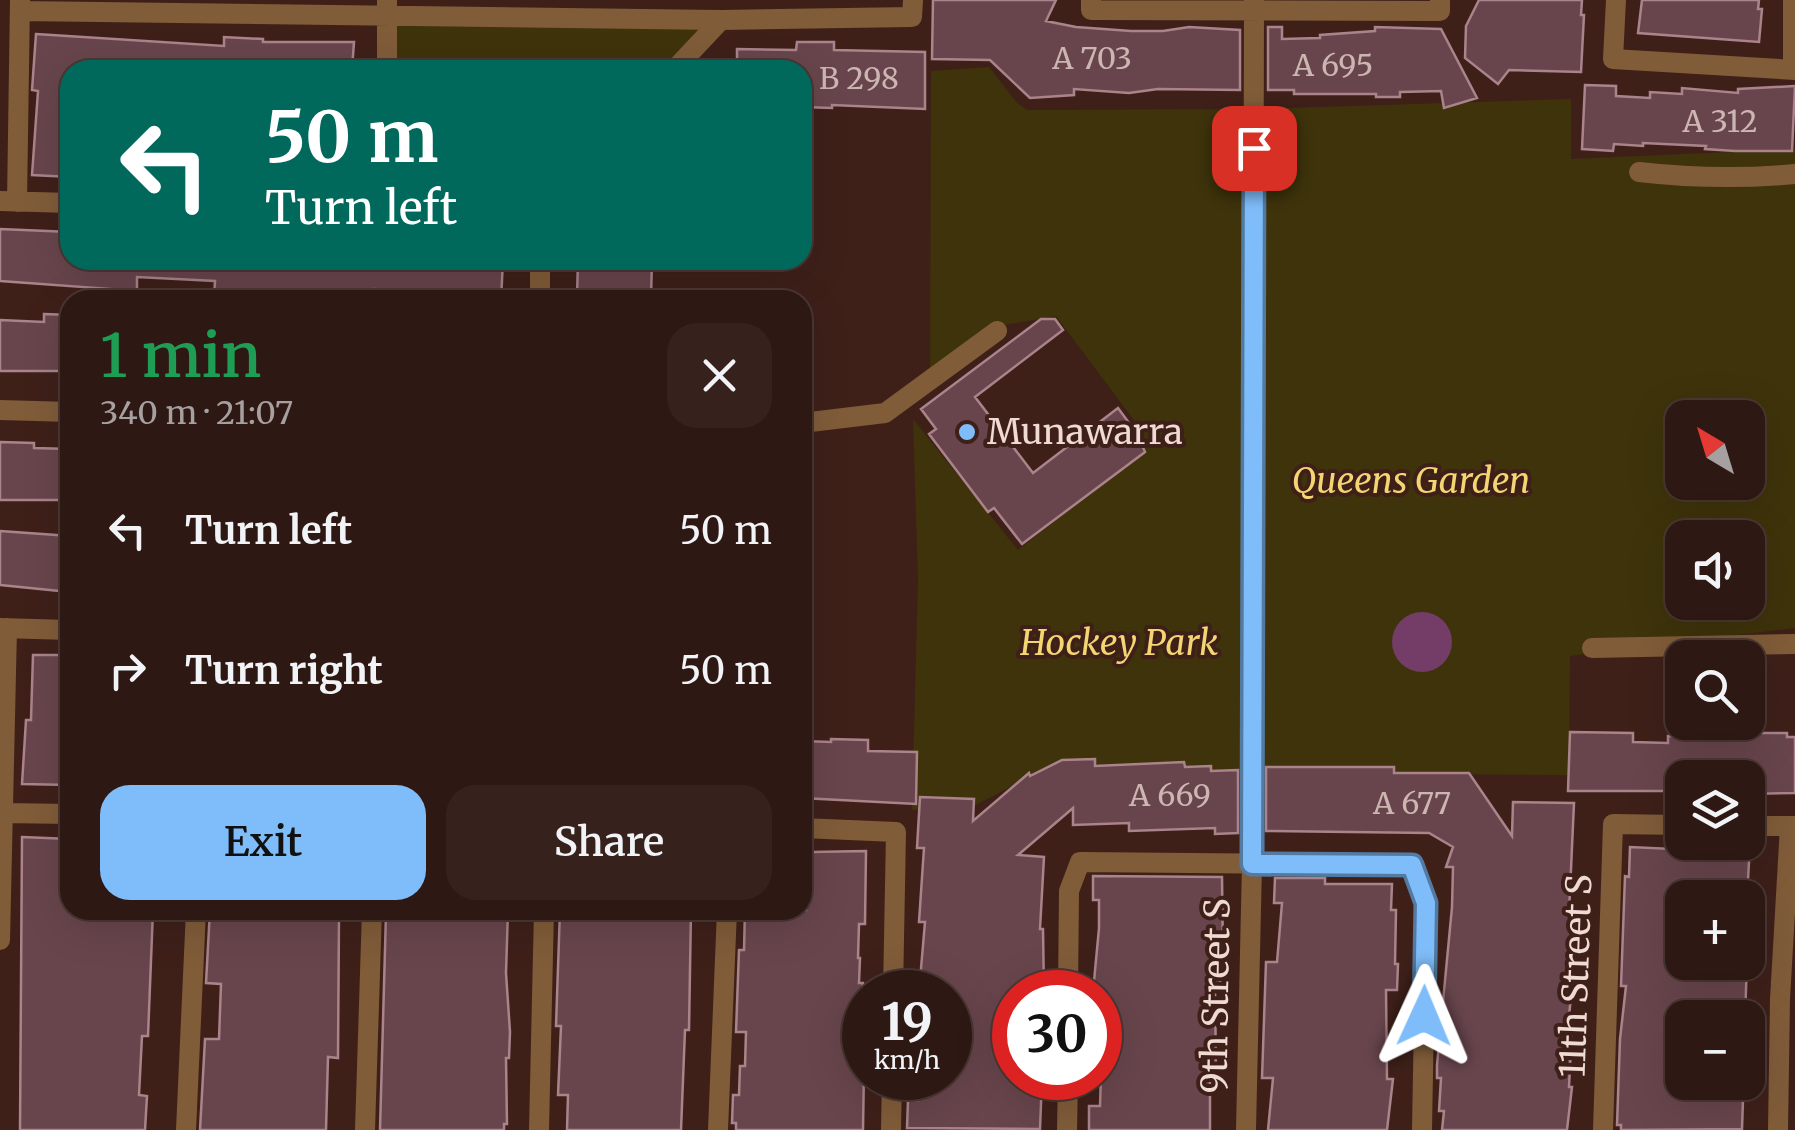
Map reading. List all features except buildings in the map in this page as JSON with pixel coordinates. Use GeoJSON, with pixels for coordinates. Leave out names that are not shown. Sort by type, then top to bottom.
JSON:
{"type":"FeatureCollection","features":[{"type":"Feature","properties":{"kind":"street"},"geometry":{"type":"LineString","coordinates":[[1616,0],[1613,59],[1794,70],[1793,0]]}},
{"type":"Feature","properties":{"kind":"street"},"geometry":{"type":"LineString","coordinates":[[1091,5],[1440,6]]}},
{"type":"Feature","properties":{"kind":"street","name":"9th Street S"},"geometry":{"type":"LineString","coordinates":[[1246,1130],[1252,864],[1254,5]]}},
{"type":"Feature","properties":{"kind":"street"},"geometry":{"type":"LineString","coordinates":[[60,203],[9,202],[20,6],[734,13],[912,8]]}},
{"type":"Feature","properties":{"kind":"street"},"geometry":{"type":"LineString","coordinates":[[387,8],[387,60]]}},
{"type":"Feature","properties":{"kind":"street"},"geometry":{"type":"LineString","coordinates":[[685,60],[734,13]]}},
{"type":"Feature","properties":{"kind":"street"},"geometry":{"type":"LineString","coordinates":[[1639,172],[1746,179],[1795,174]]}},
{"type":"Feature","properties":{"kind":"street"},"geometry":{"type":"LineString","coordinates":[[812,422],[884,413],[997,331]]}},
{"type":"Feature","properties":{"kind":"street"},"geometry":{"type":"LineString","coordinates":[[0,410],[60,412]]}},
{"type":"Feature","properties":{"kind":"street"},"geometry":{"type":"LineString","coordinates":[[0,940],[3,628],[60,630]]}},
{"type":"Feature","properties":{"kind":"street"},"geometry":{"type":"LineString","coordinates":[[1592,648],[1795,644]]}},
{"type":"Feature","properties":{"kind":"street"},"geometry":{"type":"LineString","coordinates":[[4,813],[60,814]]}},
{"type":"Feature","properties":{"kind":"street","name":"11th Street S"},"geometry":{"type":"LineString","coordinates":[[1603,1130],[1613,824],[1665,825]]}},
{"type":"Feature","properties":{"kind":"street"},"geometry":{"type":"LineString","coordinates":[[1765,826],[1792,826],[1778,1130]]}},
{"type":"Feature","properties":{"kind":"street"},"geometry":{"type":"LineString","coordinates":[[812,828],[896,832],[893,970]]}},
{"type":"Feature","properties":{"kind":"street"},"geometry":{"type":"LineString","coordinates":[[1068,970],[1069,891],[1080,862],[1412,865],[1426,903],[1422,1130]]}},
{"type":"Feature","properties":{"kind":"street"},"geometry":{"type":"LineString","coordinates":[[186,1130],[196,920]]}},
{"type":"Feature","properties":{"kind":"street"},"geometry":{"type":"LineString","coordinates":[[365,1130],[372,920]]}},
{"type":"Feature","properties":{"kind":"street"},"geometry":{"type":"LineString","coordinates":[[539,1130],[544,920]]}},
{"type":"Feature","properties":{"kind":"street"},"geometry":{"type":"LineString","coordinates":[[718,1130],[727,920]]}},
{"type":"Feature","properties":{"kind":"street"},"geometry":{"type":"LineString","coordinates":[[891,1130],[892,1100]]}},
{"type":"Feature","properties":{"kind":"street"},"geometry":{"type":"LineString","coordinates":[[1068,1100],[1068,1130]]}},
{"type":"Feature","properties":{"kind":"green space"},"geometry":{"type":"Polygon","coordinates":[[[387,16],[721,20],[683,60],[387,60],[387,16]]]}},
{"type":"Feature","properties":{"kind":"green space"},"geometry":{"type":"Polygon","coordinates":[[[989,67],[1027,110],[1254,109],[1571,99],[1571,159],[1795,149],[1795,628],[1699,640],[1665,640],[1665,644],[1570,656],[1569,775],[1252,773],[1023,780],[972,807],[912,810],[918,579],[913,419],[1018,550],[1137,457],[1142,431],[1056,316],[998,326],[930,375],[931,71],[989,67]]]}},
{"type":"Feature","properties":{"kind":"shaded area"},"geometry":{"type":"Polygon","coordinates":[[[1422,612],[1443,621],[1452,642],[1443,663],[1422,672],[1401,663],[1392,642],[1401,621],[1422,612]]]}},
{"type":"Feature","properties":{"kind":"place","name":"Munawarra"},"geometry":{"type":"Point","coordinates":[967,432]}},
{"type":"Feature","properties":{"kind":"route"},"geometry":{"type":"LineString","coordinates":[[1254,148],[1252,864],[1412,865],[1426,903],[1424,1016]]}},
{"type":"Feature","properties":{"kind":"park label","name":"Queens Garden"},"geometry":{"type":"Point","coordinates":[1411,481]}},
{"type":"Feature","properties":{"kind":"park label","name":"Hockey Park"},"geometry":{"type":"Point","coordinates":[1119,643]}}]}
